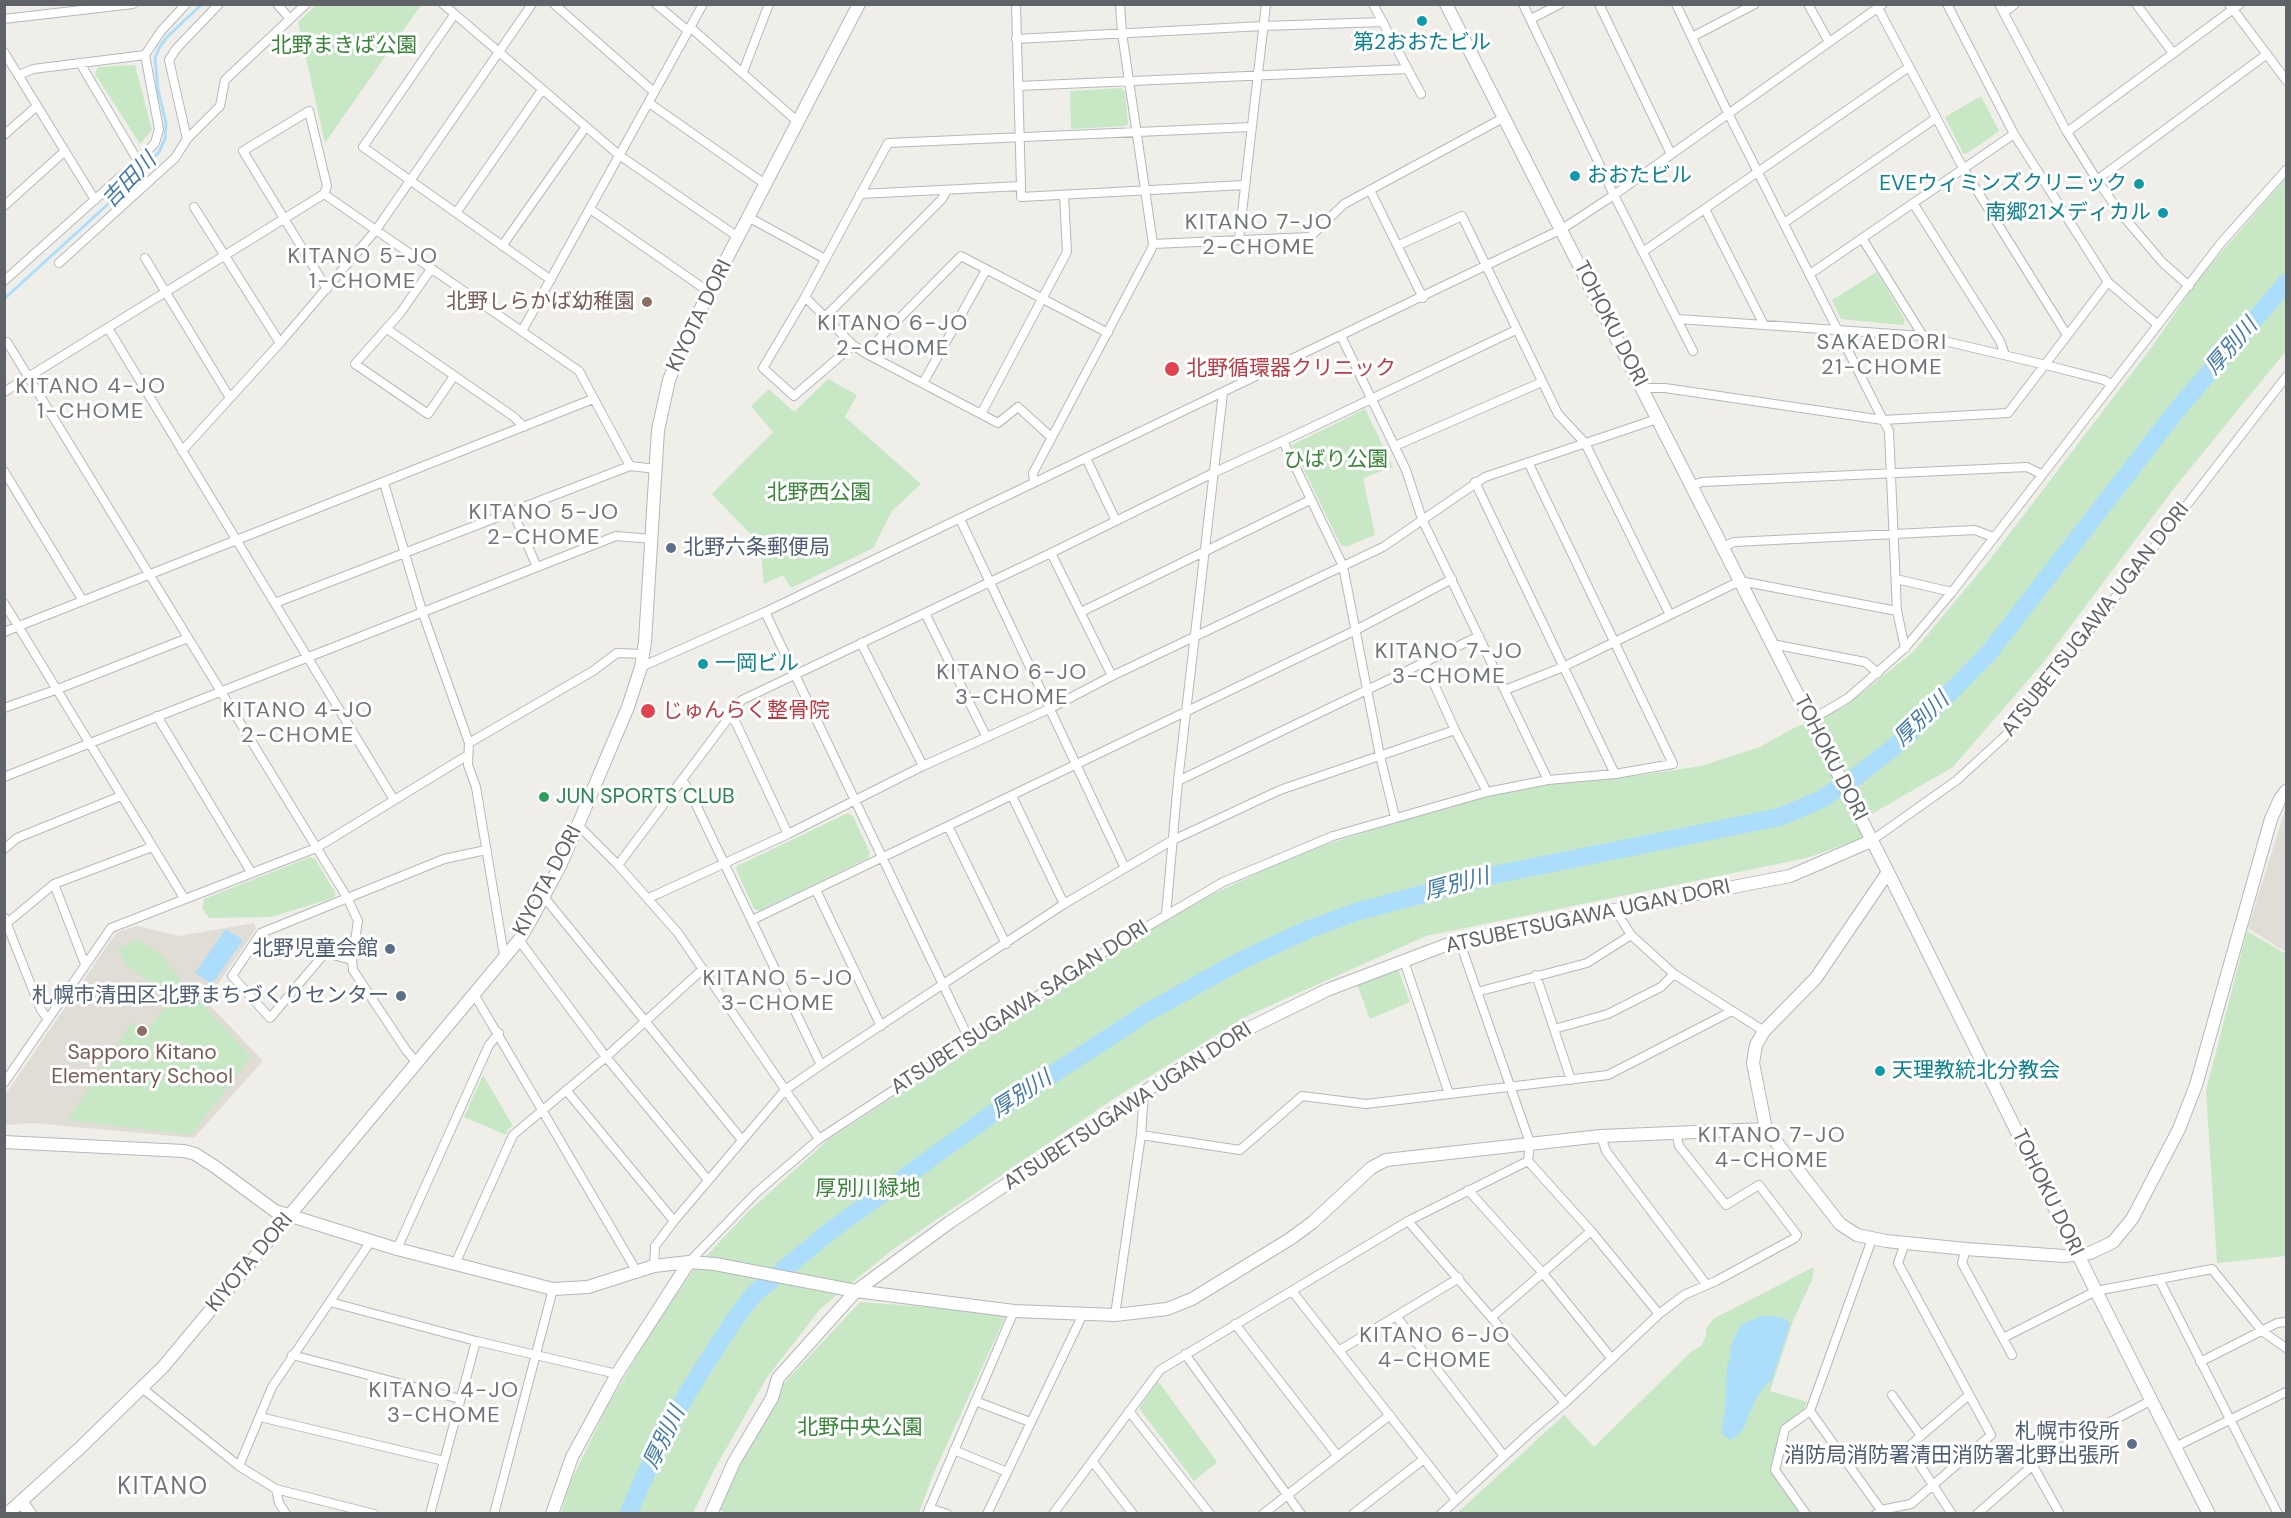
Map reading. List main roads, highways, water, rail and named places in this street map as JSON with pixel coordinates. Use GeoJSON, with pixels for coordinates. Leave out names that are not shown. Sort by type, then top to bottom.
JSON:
{"type":"FeatureCollection","features":[{"type":"Feature","properties":{"kind":"water"},"geometry":{"type":"Polygon","coordinates":[[[226,929],[243,940],[212,984],[195,973],[226,929]]]}},
{"type":"Feature","properties":{"kind":"water"},"geometry":{"type":"Polygon","coordinates":[[[1762,1316],[1786,1319],[1790,1324],[1771,1382],[1766,1384],[1755,1400],[1743,1430],[1729,1440],[1721,1432],[1731,1346],[1743,1324],[1762,1316]]]}},
{"type":"Feature","properties":{"kind":"waterway","name":"吉田川"},"geometry":{"type":"LineString","coordinates":[[4,299],[118,195],[159,152],[165,139],[166,123],[158,90],[155,58],[167,37],[202,4]]}},
{"type":"Feature","properties":{"kind":"waterway","name":"厚別川"},"geometry":{"type":"LineString","coordinates":[[628,1514],[658,1447],[688,1392],[734,1320],[754,1294],[829,1232],[992,1114],[1146,1013],[1240,961],[1307,930],[1356,912],[1494,875],[1780,817],[1822,799],[1861,773],[1904,739],[1988,654],[2177,410],[2286,283]]}},
{"type":"Feature","properties":{"kind":"place","name":"第2おおたビル"},"geometry":{"type":"Point","coordinates":[1422,21]}},
{"type":"Feature","properties":{"kind":"place","name":"おおたビル"},"geometry":{"type":"Point","coordinates":[1575,176]}},
{"type":"Feature","properties":{"kind":"place","name":"EVEウィミンズクリニック"},"geometry":{"type":"Point","coordinates":[2139,184]}},
{"type":"Feature","properties":{"kind":"place","name":"南郷21メディカル"},"geometry":{"type":"Point","coordinates":[2163,213]}},
{"type":"Feature","properties":{"kind":"place","name":"北野しらかば幼稚園"},"geometry":{"type":"Point","coordinates":[647,302]}},
{"type":"Feature","properties":{"kind":"place","name":"北野循環器クリニック"},"geometry":{"type":"Point","coordinates":[1172,369]}},
{"type":"Feature","properties":{"kind":"place","name":"北野六条郵便局"},"geometry":{"type":"Point","coordinates":[671,548]}},
{"type":"Feature","properties":{"kind":"place","name":"一岡ビル"},"geometry":{"type":"Point","coordinates":[703,664]}},
{"type":"Feature","properties":{"kind":"place","name":"じゅんらく整骨院"},"geometry":{"type":"Point","coordinates":[648,711]}},
{"type":"Feature","properties":{"kind":"place","name":"JUN SPORTS CLUB"},"geometry":{"type":"Point","coordinates":[544,797]}},
{"type":"Feature","properties":{"kind":"place","name":"北野児童会館"},"geometry":{"type":"Point","coordinates":[390,949]}},
{"type":"Feature","properties":{"kind":"place","name":"札幌市清田区北野まちづくりセンター"},"geometry":{"type":"Point","coordinates":[401,996]}},
{"type":"Feature","properties":{"kind":"place","name":"Sapporo Kitano Elementary School"},"geometry":{"type":"Point","coordinates":[142,1031]}},
{"type":"Feature","properties":{"kind":"place","name":"天理教統北分教会"},"geometry":{"type":"Point","coordinates":[1880,1071]}},
{"type":"Feature","properties":{"kind":"place","name":"札幌市役所 消防局消防署清田消防署北野出張所"},"geometry":{"type":"Point","coordinates":[2132,1444]}},
{"type":"Feature","properties":{"kind":"district","name":"KITANO 7-JO 2-CHOME"},"geometry":{"type":"Point","coordinates":[1259,236]}},
{"type":"Feature","properties":{"kind":"district","name":"KITANO 5-JO 1-CHOME"},"geometry":{"type":"Point","coordinates":[363,270]}},
{"type":"Feature","properties":{"kind":"district","name":"KITANO 6-JO 2-CHOME"},"geometry":{"type":"Point","coordinates":[893,336]}},
{"type":"Feature","properties":{"kind":"district","name":"SAKAEDORI 21-CHOME"},"geometry":{"type":"Point","coordinates":[1882,356]}},
{"type":"Feature","properties":{"kind":"district","name":"KITANO 4-JO 1-CHOME"},"geometry":{"type":"Point","coordinates":[91,400]}},
{"type":"Feature","properties":{"kind":"district","name":"KITANO 5-JO 2-CHOME"},"geometry":{"type":"Point","coordinates":[544,526]}},
{"type":"Feature","properties":{"kind":"district","name":"KITANO 7-JO 3-CHOME"},"geometry":{"type":"Point","coordinates":[1449,664]}},
{"type":"Feature","properties":{"kind":"district","name":"KITANO 6-JO 3-CHOME"},"geometry":{"type":"Point","coordinates":[1012,686]}},
{"type":"Feature","properties":{"kind":"district","name":"KITANO 4-JO 2-CHOME"},"geometry":{"type":"Point","coordinates":[298,724]}},
{"type":"Feature","properties":{"kind":"district","name":"KITANO 5-JO 3-CHOME"},"geometry":{"type":"Point","coordinates":[778,992]}},
{"type":"Feature","properties":{"kind":"district","name":"KITANO 7-JO 4-CHOME"},"geometry":{"type":"Point","coordinates":[1772,1148]}},
{"type":"Feature","properties":{"kind":"district","name":"KITANO 6-JO 4-CHOME"},"geometry":{"type":"Point","coordinates":[1435,1348]}},
{"type":"Feature","properties":{"kind":"district","name":"KITANO 4-JO 3-CHOME"},"geometry":{"type":"Point","coordinates":[444,1404]}},
{"type":"Feature","properties":{"kind":"district","name":"KITANO"},"geometry":{"type":"Point","coordinates":[163,1488]}},
{"type":"Feature","properties":{"kind":"park label","name":"北野まきば公園"},"geometry":{"type":"Point","coordinates":[344,46]}},
{"type":"Feature","properties":{"kind":"park label","name":"ひばり公園"},"geometry":{"type":"Point","coordinates":[1336,460]}},
{"type":"Feature","properties":{"kind":"park label","name":"北野西公園"},"geometry":{"type":"Point","coordinates":[819,493]}},
{"type":"Feature","properties":{"kind":"park label","name":"厚別川緑地"},"geometry":{"type":"Point","coordinates":[868,1189]}},
{"type":"Feature","properties":{"kind":"park label","name":"北野中央公園"},"geometry":{"type":"Point","coordinates":[860,1428]}}]}
